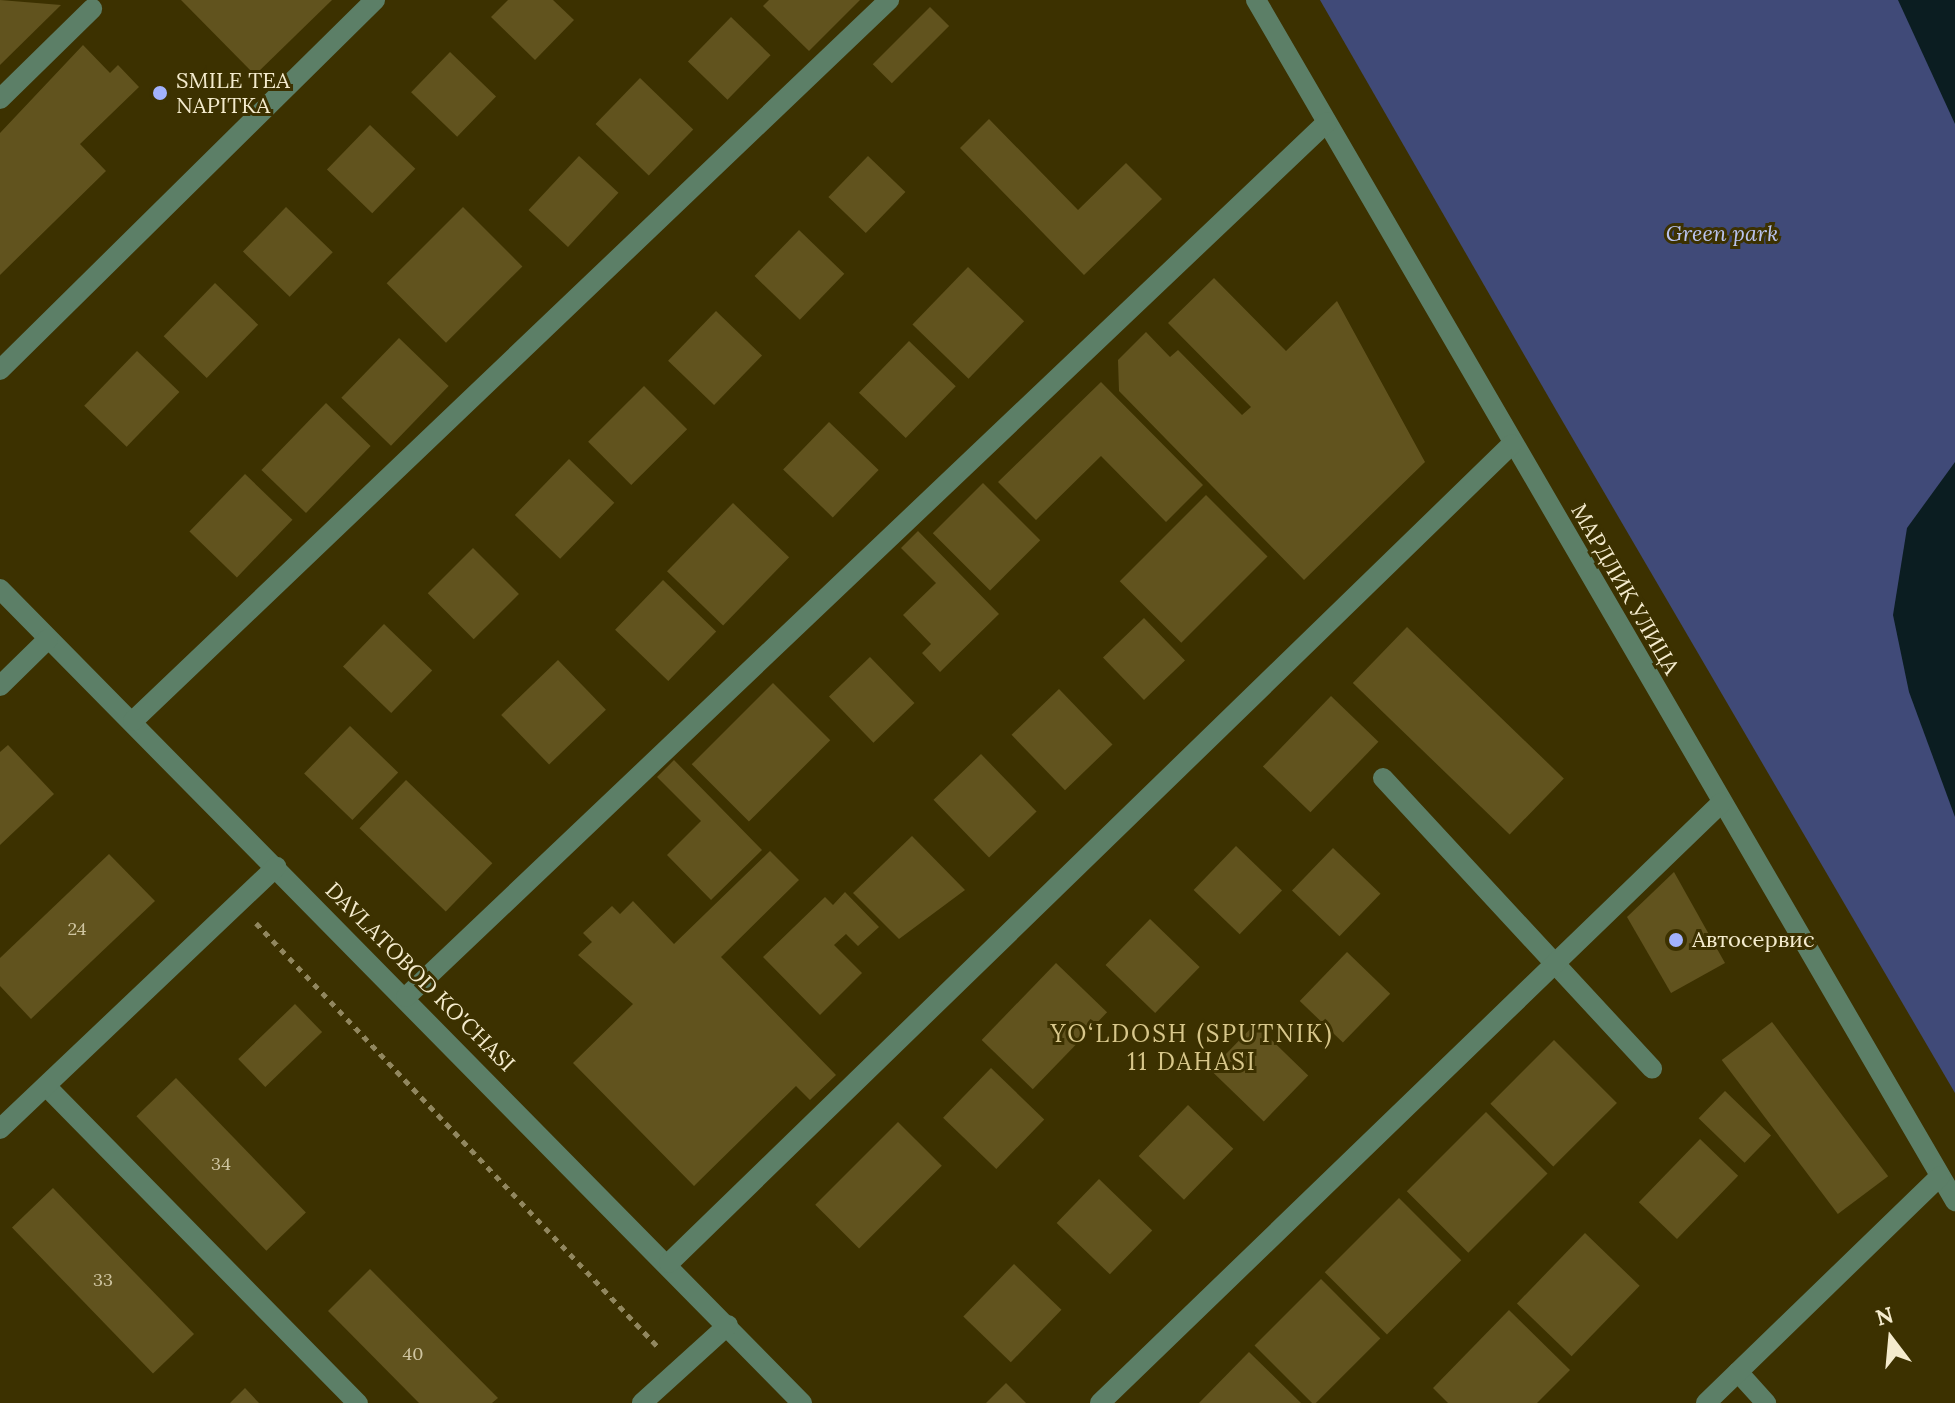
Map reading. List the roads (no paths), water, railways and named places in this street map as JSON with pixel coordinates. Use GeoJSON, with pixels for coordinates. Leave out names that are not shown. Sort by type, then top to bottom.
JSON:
{"type":"FeatureCollection","features":[{"type":"Feature","properties":{"kind":"street"},"geometry":{"type":"LineString","coordinates":[[0,370],[375,0]]}},
{"type":"Feature","properties":{"kind":"street"},"geometry":{"type":"LineString","coordinates":[[133,721],[889,0]]}},
{"type":"Feature","properties":{"kind":"street","name":"МАРДЛИК УЛИЦА"},"geometry":{"type":"LineString","coordinates":[[1256,0],[1955,1201]]}},
{"type":"Feature","properties":{"kind":"street"},"geometry":{"type":"LineString","coordinates":[[0,99],[92,9]]}},
{"type":"Feature","properties":{"kind":"street"},"geometry":{"type":"LineString","coordinates":[[406,997],[1327,122]]}},
{"type":"Feature","properties":{"kind":"street"},"geometry":{"type":"LineString","coordinates":[[669,1263],[1512,444]]}},
{"type":"Feature","properties":{"kind":"street","name":"DAVLATOBOD KO'CHASI"},"geometry":{"type":"LineString","coordinates":[[0,589],[669,1263],[802,1403]]}},
{"type":"Feature","properties":{"kind":"street"},"geometry":{"type":"LineString","coordinates":[[0,686],[48,639]]}},
{"type":"Feature","properties":{"kind":"street"},"geometry":{"type":"LineString","coordinates":[[1383,778],[1652,1069]]}},
{"type":"Feature","properties":{"kind":"street"},"geometry":{"type":"LineString","coordinates":[[1108,1400],[1721,803]]}},
{"type":"Feature","properties":{"kind":"street"},"geometry":{"type":"LineString","coordinates":[[0,1129],[276,867]]}},
{"type":"Feature","properties":{"kind":"street"},"geometry":{"type":"LineString","coordinates":[[46,1086],[358,1403]]}},
{"type":"Feature","properties":{"kind":"street"},"geometry":{"type":"LineString","coordinates":[[1706,1403],[1940,1176]]}},
{"type":"Feature","properties":{"kind":"street"},"geometry":{"type":"LineString","coordinates":[[642,1403],[728,1325]]}},
{"type":"Feature","properties":{"kind":"street"},"geometry":{"type":"LineString","coordinates":[[1738,1372],[1766,1403]]}},
{"type":"Feature","properties":{"kind":"place","name":"SMILE TEA NAPITKA"},"geometry":{"type":"Point","coordinates":[160,93]}},
{"type":"Feature","properties":{"kind":"place","name":"Автосервис"},"geometry":{"type":"Point","coordinates":[1676,940]}},
{"type":"Feature","properties":{"kind":"district","name":"YO‘LDOSH (SPUTNIK) 11 DAHASI"},"geometry":{"type":"Point","coordinates":[1192,1048]}},
{"type":"Feature","properties":{"kind":"park label","name":"Green park"},"geometry":{"type":"Point","coordinates":[1722,234]}}]}
